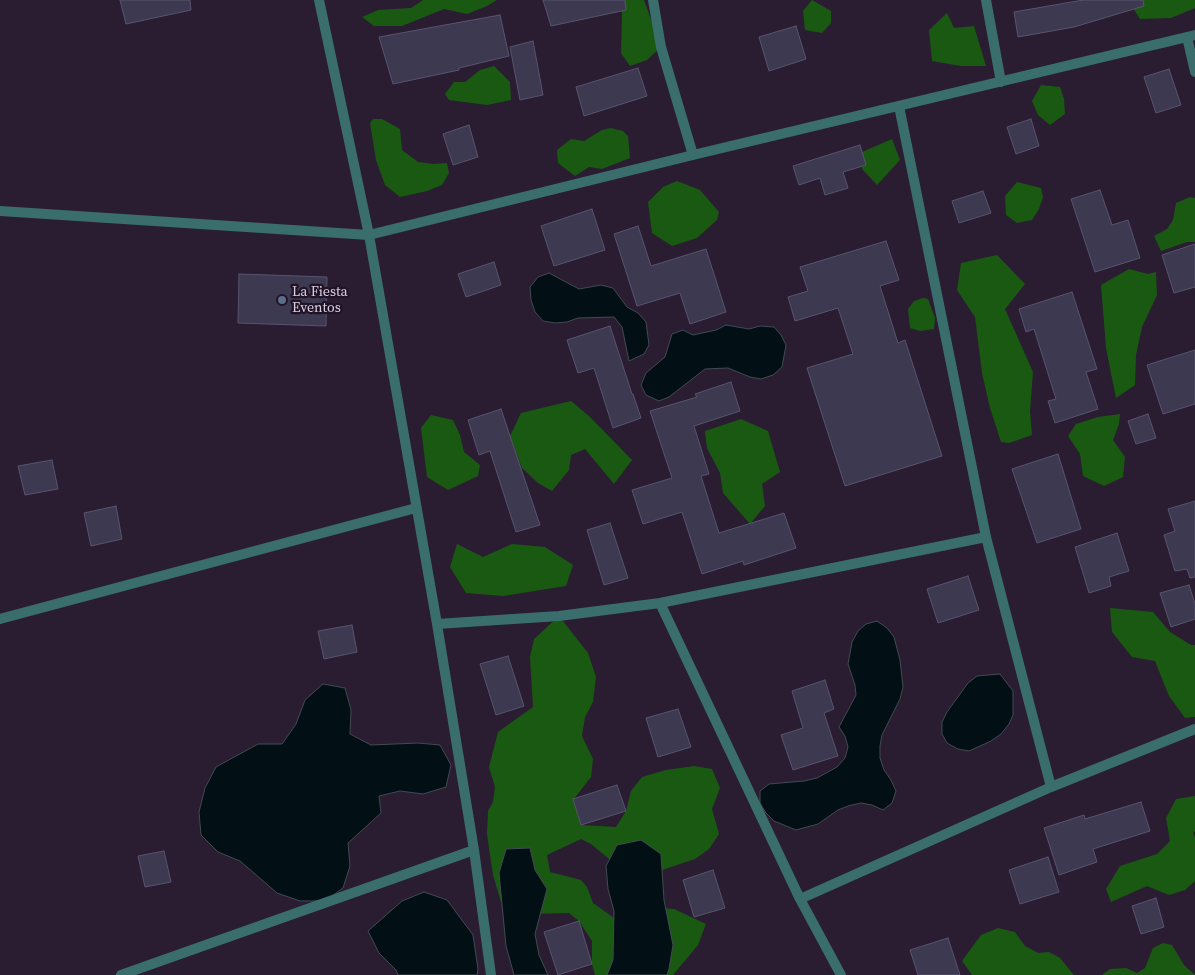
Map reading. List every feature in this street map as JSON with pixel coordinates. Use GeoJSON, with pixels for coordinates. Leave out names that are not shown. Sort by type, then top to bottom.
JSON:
{"type":"FeatureCollection","features":[{"type":"Feature","properties":{"kind":"street"},"geometry":{"type":"LineString","coordinates":[[319,0],[369,235],[474,850],[491,975]]}},
{"type":"Feature","properties":{"kind":"street"},"geometry":{"type":"LineString","coordinates":[[654,0],[660,48],[692,155]]}},
{"type":"Feature","properties":{"kind":"street"},"geometry":{"type":"LineString","coordinates":[[986,0],[1001,82]]}},
{"type":"Feature","properties":{"kind":"street"},"geometry":{"type":"LineString","coordinates":[[0,211],[369,235],[692,155],[1191,36],[1195,72]]}},
{"type":"Feature","properties":{"kind":"street"},"geometry":{"type":"LineString","coordinates":[[899,106],[986,537],[1051,787]]}},
{"type":"Feature","properties":{"kind":"street"},"geometry":{"type":"LineString","coordinates":[[0,619],[416,508]]}},
{"type":"Feature","properties":{"kind":"street"},"geometry":{"type":"LineString","coordinates":[[436,624],[560,616],[660,603],[986,537]]}},
{"type":"Feature","properties":{"kind":"street"},"geometry":{"type":"LineString","coordinates":[[660,603],[800,899],[841,975]]}},
{"type":"Feature","properties":{"kind":"street"},"geometry":{"type":"LineString","coordinates":[[800,899],[1051,787],[1195,729]]}},
{"type":"Feature","properties":{"kind":"street"},"geometry":{"type":"LineString","coordinates":[[121,975],[474,850]]}},
{"type":"Feature","properties":{"kind":"green space"},"geometry":{"type":"Polygon","coordinates":[[[423,0],[497,0],[467,14],[444,9],[402,26],[374,26],[362,17],[378,10],[411,8],[423,0]]]}},
{"type":"Feature","properties":{"kind":"green space"},"geometry":{"type":"Polygon","coordinates":[[[606,0],[644,0],[661,47],[647,60],[630,66],[621,53],[622,12],[616,10],[606,0]]]}},
{"type":"Feature","properties":{"kind":"green space"},"geometry":{"type":"Polygon","coordinates":[[[812,0],[831,11],[831,23],[822,33],[805,30],[803,11],[812,0]]]}},
{"type":"Feature","properties":{"kind":"green space"},"geometry":{"type":"Polygon","coordinates":[[[1128,0],[1195,0],[1195,8],[1171,18],[1140,19],[1128,0]]]}},
{"type":"Feature","properties":{"kind":"green space"},"geometry":{"type":"Polygon","coordinates":[[[947,13],[954,28],[974,26],[986,66],[961,66],[932,61],[929,30],[947,13]]]}},
{"type":"Feature","properties":{"kind":"green space"},"geometry":{"type":"Polygon","coordinates":[[[494,66],[510,82],[511,100],[487,105],[449,100],[445,94],[454,82],[465,82],[480,70],[494,66]]]}},
{"type":"Feature","properties":{"kind":"green space"},"geometry":{"type":"Polygon","coordinates":[[[1041,85],[1060,87],[1064,99],[1065,114],[1050,125],[1038,115],[1032,101],[1041,85]]]}},
{"type":"Feature","properties":{"kind":"green space"},"geometry":{"type":"Polygon","coordinates":[[[373,119],[382,119],[400,129],[402,150],[418,162],[447,163],[449,173],[442,185],[427,191],[400,197],[385,185],[376,160],[370,123],[373,119]]]}},
{"type":"Feature","properties":{"kind":"green space"},"geometry":{"type":"Polygon","coordinates":[[[611,128],[623,131],[628,136],[630,158],[602,169],[589,167],[575,176],[558,163],[557,150],[571,139],[584,141],[602,130],[611,128]]]}},
{"type":"Feature","properties":{"kind":"green space"},"geometry":{"type":"Polygon","coordinates":[[[892,139],[900,160],[877,185],[862,169],[862,152],[892,139]]]}},
{"type":"Feature","properties":{"kind":"green space"},"geometry":{"type":"Polygon","coordinates":[[[677,181],[700,190],[719,212],[717,220],[697,238],[672,246],[652,233],[648,202],[663,187],[677,181]]]}},
{"type":"Feature","properties":{"kind":"green space"},"geometry":{"type":"Polygon","coordinates":[[[1017,182],[1041,188],[1043,197],[1039,209],[1032,220],[1017,223],[1006,215],[1005,196],[1017,182]]]}},
{"type":"Feature","properties":{"kind":"green space"},"geometry":{"type":"Polygon","coordinates":[[[1190,197],[1195,198],[1195,242],[1187,242],[1161,251],[1154,236],[1167,229],[1173,220],[1176,203],[1190,197]]]}},
{"type":"Feature","properties":{"kind":"green space"},"geometry":{"type":"Polygon","coordinates":[[[997,255],[1025,284],[1005,309],[1033,372],[1030,411],[1032,435],[1009,443],[1001,442],[990,408],[982,373],[975,317],[957,290],[961,263],[997,255]]]}},
{"type":"Feature","properties":{"kind":"green space"},"geometry":{"type":"Polygon","coordinates":[[[1129,269],[1148,274],[1156,272],[1157,295],[1142,327],[1136,355],[1135,385],[1116,398],[1106,348],[1101,285],[1129,269]]]}},
{"type":"Feature","properties":{"kind":"green space"},"geometry":{"type":"Polygon","coordinates":[[[923,298],[928,299],[935,318],[934,329],[920,331],[910,328],[908,309],[914,301],[923,298]]]}},
{"type":"Feature","properties":{"kind":"green space"},"geometry":{"type":"Polygon","coordinates":[[[571,401],[590,417],[632,460],[614,484],[585,449],[571,455],[569,470],[552,491],[538,483],[522,468],[510,436],[521,413],[571,401]]]}},
{"type":"Feature","properties":{"kind":"green space"},"geometry":{"type":"Polygon","coordinates":[[[1120,414],[1119,424],[1113,440],[1125,457],[1123,477],[1104,486],[1083,476],[1080,454],[1068,436],[1076,424],[1098,417],[1120,414]]]}},
{"type":"Feature","properties":{"kind":"green space"},"geometry":{"type":"Polygon","coordinates":[[[431,415],[453,420],[460,435],[464,452],[480,465],[478,476],[448,490],[427,477],[421,428],[431,415]]]}},
{"type":"Feature","properties":{"kind":"green space"},"geometry":{"type":"Polygon","coordinates":[[[741,419],[768,431],[780,472],[762,484],[765,506],[750,524],[723,493],[720,473],[707,448],[705,431],[741,419]]]}},
{"type":"Feature","properties":{"kind":"green space"},"geometry":{"type":"Polygon","coordinates":[[[457,544],[483,557],[512,544],[545,547],[573,565],[566,586],[503,596],[466,593],[450,567],[457,544]]]}},
{"type":"Feature","properties":{"kind":"green space"},"geometry":{"type":"Polygon","coordinates":[[[1110,608],[1153,612],[1170,632],[1191,645],[1195,645],[1195,717],[1185,718],[1169,696],[1155,661],[1132,657],[1112,632],[1110,608]]]}},
{"type":"Feature","properties":{"kind":"green space"},"geometry":{"type":"Polygon","coordinates":[[[559,616],[588,653],[596,677],[593,702],[585,717],[582,736],[593,759],[591,777],[573,800],[581,825],[616,827],[626,811],[631,791],[642,777],[666,770],[694,766],[712,769],[720,788],[712,809],[719,834],[709,849],[695,859],[662,870],[619,867],[591,844],[581,839],[547,855],[550,872],[581,880],[587,887],[593,903],[614,918],[659,908],[674,909],[706,924],[698,945],[673,975],[595,975],[592,964],[592,941],[579,921],[569,913],[526,914],[501,902],[493,875],[487,834],[488,811],[493,802],[495,787],[489,767],[498,732],[533,707],[530,657],[534,639],[559,616]]]}},
{"type":"Feature","properties":{"kind":"green space"},"geometry":{"type":"Polygon","coordinates":[[[1195,796],[1195,831],[1193,833],[1195,837],[1195,881],[1185,890],[1169,895],[1147,886],[1111,902],[1106,889],[1120,866],[1157,854],[1170,841],[1166,818],[1176,799],[1195,796]]]}},
{"type":"Feature","properties":{"kind":"green space"},"geometry":{"type":"Polygon","coordinates":[[[998,928],[1015,932],[1025,946],[1038,953],[1049,952],[1060,958],[1074,975],[972,975],[962,961],[981,935],[998,928]]]}},
{"type":"Feature","properties":{"kind":"green space"},"geometry":{"type":"Polygon","coordinates":[[[1163,943],[1172,945],[1184,965],[1195,975],[1102,975],[1110,969],[1126,968],[1137,973],[1145,968],[1153,948],[1163,943]]]}},
{"type":"Feature","properties":{"kind":"shaded area"},"geometry":{"type":"Polygon","coordinates":[[[549,273],[579,289],[601,285],[613,288],[627,307],[638,313],[646,322],[649,345],[644,354],[629,361],[622,327],[614,317],[578,318],[567,322],[555,323],[543,321],[535,312],[531,300],[530,287],[538,277],[549,273]]]}},
{"type":"Feature","properties":{"kind":"shaded area"},"geometry":{"type":"Polygon","coordinates":[[[726,325],[749,329],[760,326],[774,327],[786,345],[782,367],[773,375],[761,379],[750,377],[728,368],[705,369],[669,397],[659,401],[646,395],[641,385],[646,373],[665,357],[672,334],[683,330],[693,335],[716,330],[726,325]]]}},
{"type":"Feature","properties":{"kind":"shaded area"},"geometry":{"type":"Polygon","coordinates":[[[877,621],[887,628],[894,637],[900,660],[903,687],[900,699],[882,735],[880,746],[880,758],[884,770],[896,791],[892,803],[883,810],[861,803],[848,806],[838,810],[818,824],[796,830],[774,821],[760,803],[760,791],[769,784],[817,778],[837,767],[845,758],[848,747],[845,736],[839,727],[856,695],[855,685],[848,664],[852,642],[858,631],[866,624],[877,621]]]}},
{"type":"Feature","properties":{"kind":"shaded area"},"geometry":{"type":"Polygon","coordinates":[[[1000,674],[1013,691],[1013,715],[1009,724],[1001,734],[991,741],[969,751],[958,749],[947,743],[942,734],[942,722],[968,683],[977,676],[1000,674]]]}},
{"type":"Feature","properties":{"kind":"shaded area"},"geometry":{"type":"Polygon","coordinates":[[[323,684],[345,688],[351,710],[350,734],[371,745],[418,743],[440,745],[451,765],[446,787],[423,794],[400,791],[379,796],[381,813],[348,843],[350,866],[343,888],[325,901],[300,901],[277,893],[240,861],[218,852],[201,835],[199,812],[205,788],[216,767],[258,744],[282,744],[296,724],[305,700],[323,684]]]}},
{"type":"Feature","properties":{"kind":"shaded area"},"geometry":{"type":"Polygon","coordinates":[[[641,840],[661,854],[664,900],[673,945],[669,969],[667,975],[607,975],[613,960],[614,911],[608,889],[606,866],[617,845],[641,840]]]}},
{"type":"Feature","properties":{"kind":"shaded area"},"geometry":{"type":"Polygon","coordinates":[[[530,848],[535,870],[547,889],[535,934],[539,955],[548,975],[514,975],[506,946],[499,873],[506,849],[530,848]]]}},
{"type":"Feature","properties":{"kind":"shaded area"},"geometry":{"type":"Polygon","coordinates":[[[424,892],[447,900],[473,935],[478,969],[477,975],[398,975],[396,970],[379,953],[368,931],[402,901],[424,892]]]}},
{"type":"Feature","properties":{"kind":"building"},"geometry":{"type":"Polygon","coordinates":[[[120,0],[190,0],[191,10],[126,24],[120,0]]]}},
{"type":"Feature","properties":{"kind":"building"},"geometry":{"type":"Polygon","coordinates":[[[543,0],[625,0],[626,10],[551,26],[543,0]]]}},
{"type":"Feature","properties":{"kind":"building"},"geometry":{"type":"Polygon","coordinates":[[[1083,0],[1143,0],[1144,6],[1074,27],[1018,37],[1014,12],[1083,0]]]}},
{"type":"Feature","properties":{"kind":"building"},"geometry":{"type":"Polygon","coordinates":[[[500,15],[509,56],[459,68],[459,70],[393,84],[379,37],[500,15]]]}},
{"type":"Feature","properties":{"kind":"building"},"geometry":{"type":"Polygon","coordinates":[[[796,26],[806,59],[769,71],[759,37],[796,26]]]}},
{"type":"Feature","properties":{"kind":"building"},"geometry":{"type":"Polygon","coordinates":[[[533,41],[543,95],[520,100],[510,47],[533,41]]]}},
{"type":"Feature","properties":{"kind":"building"},"geometry":{"type":"Polygon","coordinates":[[[638,68],[647,96],[584,116],[576,87],[638,68]]]}},
{"type":"Feature","properties":{"kind":"building"},"geometry":{"type":"Polygon","coordinates":[[[1169,69],[1181,105],[1156,113],[1144,77],[1169,69]]]}},
{"type":"Feature","properties":{"kind":"building"},"geometry":{"type":"Polygon","coordinates":[[[1031,119],[1039,146],[1016,154],[1007,127],[1031,119]]]}},
{"type":"Feature","properties":{"kind":"building"},"geometry":{"type":"Polygon","coordinates":[[[469,125],[478,157],[453,165],[443,134],[469,125]]]}},
{"type":"Feature","properties":{"kind":"building"},"geometry":{"type":"Polygon","coordinates":[[[860,145],[866,165],[843,172],[848,188],[825,195],[820,178],[799,185],[793,166],[860,145]]]}},
{"type":"Feature","properties":{"kind":"building"},"geometry":{"type":"Polygon","coordinates":[[[1100,190],[1112,225],[1128,220],[1140,258],[1095,272],[1071,199],[1100,190]]]}},
{"type":"Feature","properties":{"kind":"building"},"geometry":{"type":"Polygon","coordinates":[[[983,191],[991,213],[959,223],[952,201],[983,191]]]}},
{"type":"Feature","properties":{"kind":"building"},"geometry":{"type":"Polygon","coordinates":[[[592,209],[605,250],[554,266],[541,226],[592,209]]]}},
{"type":"Feature","properties":{"kind":"building"},"geometry":{"type":"Polygon","coordinates":[[[638,226],[651,266],[706,249],[726,312],[690,324],[680,293],[637,306],[614,234],[638,226]]]}},
{"type":"Feature","properties":{"kind":"building"},"geometry":{"type":"Polygon","coordinates":[[[886,241],[899,280],[880,286],[898,343],[905,340],[942,456],[845,486],[807,368],[853,354],[838,308],[795,321],[788,297],[808,291],[800,267],[886,241]]]}},
{"type":"Feature","properties":{"kind":"building"},"geometry":{"type":"Polygon","coordinates":[[[1195,244],[1195,287],[1174,293],[1162,255],[1195,244]]]}},
{"type":"Feature","properties":{"kind":"building"},"geometry":{"type":"Polygon","coordinates":[[[494,262],[501,285],[466,297],[458,274],[494,262]]]}},
{"type":"Feature","properties":{"kind":"building","name":"La Fiesta Eventos"},"geometry":{"type":"Polygon","coordinates":[[[239,274],[327,277],[326,326],[238,323],[239,274]]]}},
{"type":"Feature","properties":{"kind":"building"},"geometry":{"type":"Polygon","coordinates":[[[1072,292],[1097,369],[1086,372],[1098,409],[1055,423],[1048,401],[1056,399],[1034,329],[1026,332],[1019,309],[1072,292]]]}},
{"type":"Feature","properties":{"kind":"building"},"geometry":{"type":"Polygon","coordinates":[[[610,326],[641,418],[613,428],[594,368],[578,373],[567,340],[610,326]]]}},
{"type":"Feature","properties":{"kind":"building"},"geometry":{"type":"Polygon","coordinates":[[[1195,350],[1195,404],[1163,414],[1147,365],[1195,350]]]}},
{"type":"Feature","properties":{"kind":"building"},"geometry":{"type":"Polygon","coordinates":[[[731,382],[740,411],[694,426],[709,474],[701,476],[719,533],[784,513],[796,548],[744,565],[743,561],[702,574],[682,512],[643,524],[632,490],[672,478],[650,411],[697,397],[695,394],[731,382]]]}},
{"type":"Feature","properties":{"kind":"building"},"geometry":{"type":"Polygon","coordinates":[[[501,409],[540,525],[516,532],[490,451],[479,455],[468,420],[501,409]]]}},
{"type":"Feature","properties":{"kind":"building"},"geometry":{"type":"Polygon","coordinates":[[[1148,414],[1156,438],[1136,444],[1128,421],[1148,414]]]}},
{"type":"Feature","properties":{"kind":"building"},"geometry":{"type":"Polygon","coordinates":[[[1058,454],[1081,529],[1037,543],[1012,469],[1058,454]]]}},
{"type":"Feature","properties":{"kind":"building"},"geometry":{"type":"Polygon","coordinates":[[[52,460],[58,489],[25,495],[18,466],[52,460]]]}},
{"type":"Feature","properties":{"kind":"building"},"geometry":{"type":"Polygon","coordinates":[[[1195,501],[1195,577],[1190,578],[1187,569],[1175,571],[1164,535],[1175,531],[1168,509],[1195,501]]]}},
{"type":"Feature","properties":{"kind":"building"},"geometry":{"type":"Polygon","coordinates":[[[116,506],[122,539],[91,546],[84,513],[116,506]]]}},
{"type":"Feature","properties":{"kind":"building"},"geometry":{"type":"Polygon","coordinates":[[[610,523],[628,578],[604,585],[587,530],[610,523]]]}},
{"type":"Feature","properties":{"kind":"building"},"geometry":{"type":"Polygon","coordinates":[[[1117,533],[1129,571],[1109,577],[1111,586],[1089,593],[1075,547],[1117,533]]]}},
{"type":"Feature","properties":{"kind":"building"},"geometry":{"type":"Polygon","coordinates":[[[968,576],[979,610],[938,623],[927,589],[968,576]]]}},
{"type":"Feature","properties":{"kind":"building"},"geometry":{"type":"Polygon","coordinates":[[[1189,585],[1195,604],[1195,619],[1171,627],[1160,593],[1189,585]]]}},
{"type":"Feature","properties":{"kind":"building"},"geometry":{"type":"Polygon","coordinates":[[[352,625],[357,652],[324,659],[318,631],[352,625]]]}},
{"type":"Feature","properties":{"kind":"building"},"geometry":{"type":"Polygon","coordinates":[[[508,656],[524,706],[496,715],[480,664],[508,656]]]}},
{"type":"Feature","properties":{"kind":"building"},"geometry":{"type":"Polygon","coordinates":[[[825,680],[834,709],[824,713],[838,756],[793,770],[781,735],[803,728],[792,691],[825,680]]]}},
{"type":"Feature","properties":{"kind":"building"},"geometry":{"type":"Polygon","coordinates":[[[678,709],[691,747],[658,757],[646,718],[678,709]]]}},
{"type":"Feature","properties":{"kind":"building"},"geometry":{"type":"Polygon","coordinates":[[[617,785],[626,811],[581,825],[573,799],[617,785]]]}},
{"type":"Feature","properties":{"kind":"building"},"geometry":{"type":"Polygon","coordinates":[[[1141,802],[1150,831],[1093,849],[1097,862],[1059,875],[1044,828],[1084,815],[1085,819],[1141,802]]]}},
{"type":"Feature","properties":{"kind":"building"},"geometry":{"type":"Polygon","coordinates":[[[164,851],[171,882],[145,887],[138,856],[164,851]]]}},
{"type":"Feature","properties":{"kind":"building"},"geometry":{"type":"Polygon","coordinates":[[[1048,857],[1059,892],[1020,904],[1009,870],[1048,857]]]}},
{"type":"Feature","properties":{"kind":"building"},"geometry":{"type":"Polygon","coordinates":[[[713,870],[725,908],[694,917],[683,880],[713,870]]]}},
{"type":"Feature","properties":{"kind":"building"},"geometry":{"type":"Polygon","coordinates":[[[1156,898],[1164,927],[1141,934],[1132,906],[1156,898]]]}},
{"type":"Feature","properties":{"kind":"building"},"geometry":{"type":"Polygon","coordinates":[[[579,921],[592,964],[558,975],[544,932],[579,921]]]}},
{"type":"Feature","properties":{"kind":"building"},"geometry":{"type":"Polygon","coordinates":[[[948,938],[960,975],[918,975],[910,950],[948,938]]]}},
{"type":"Feature","properties":{"kind":"place","name":"La Fiesta Eventos"},"geometry":{"type":"Point","coordinates":[282,300]}}]}
